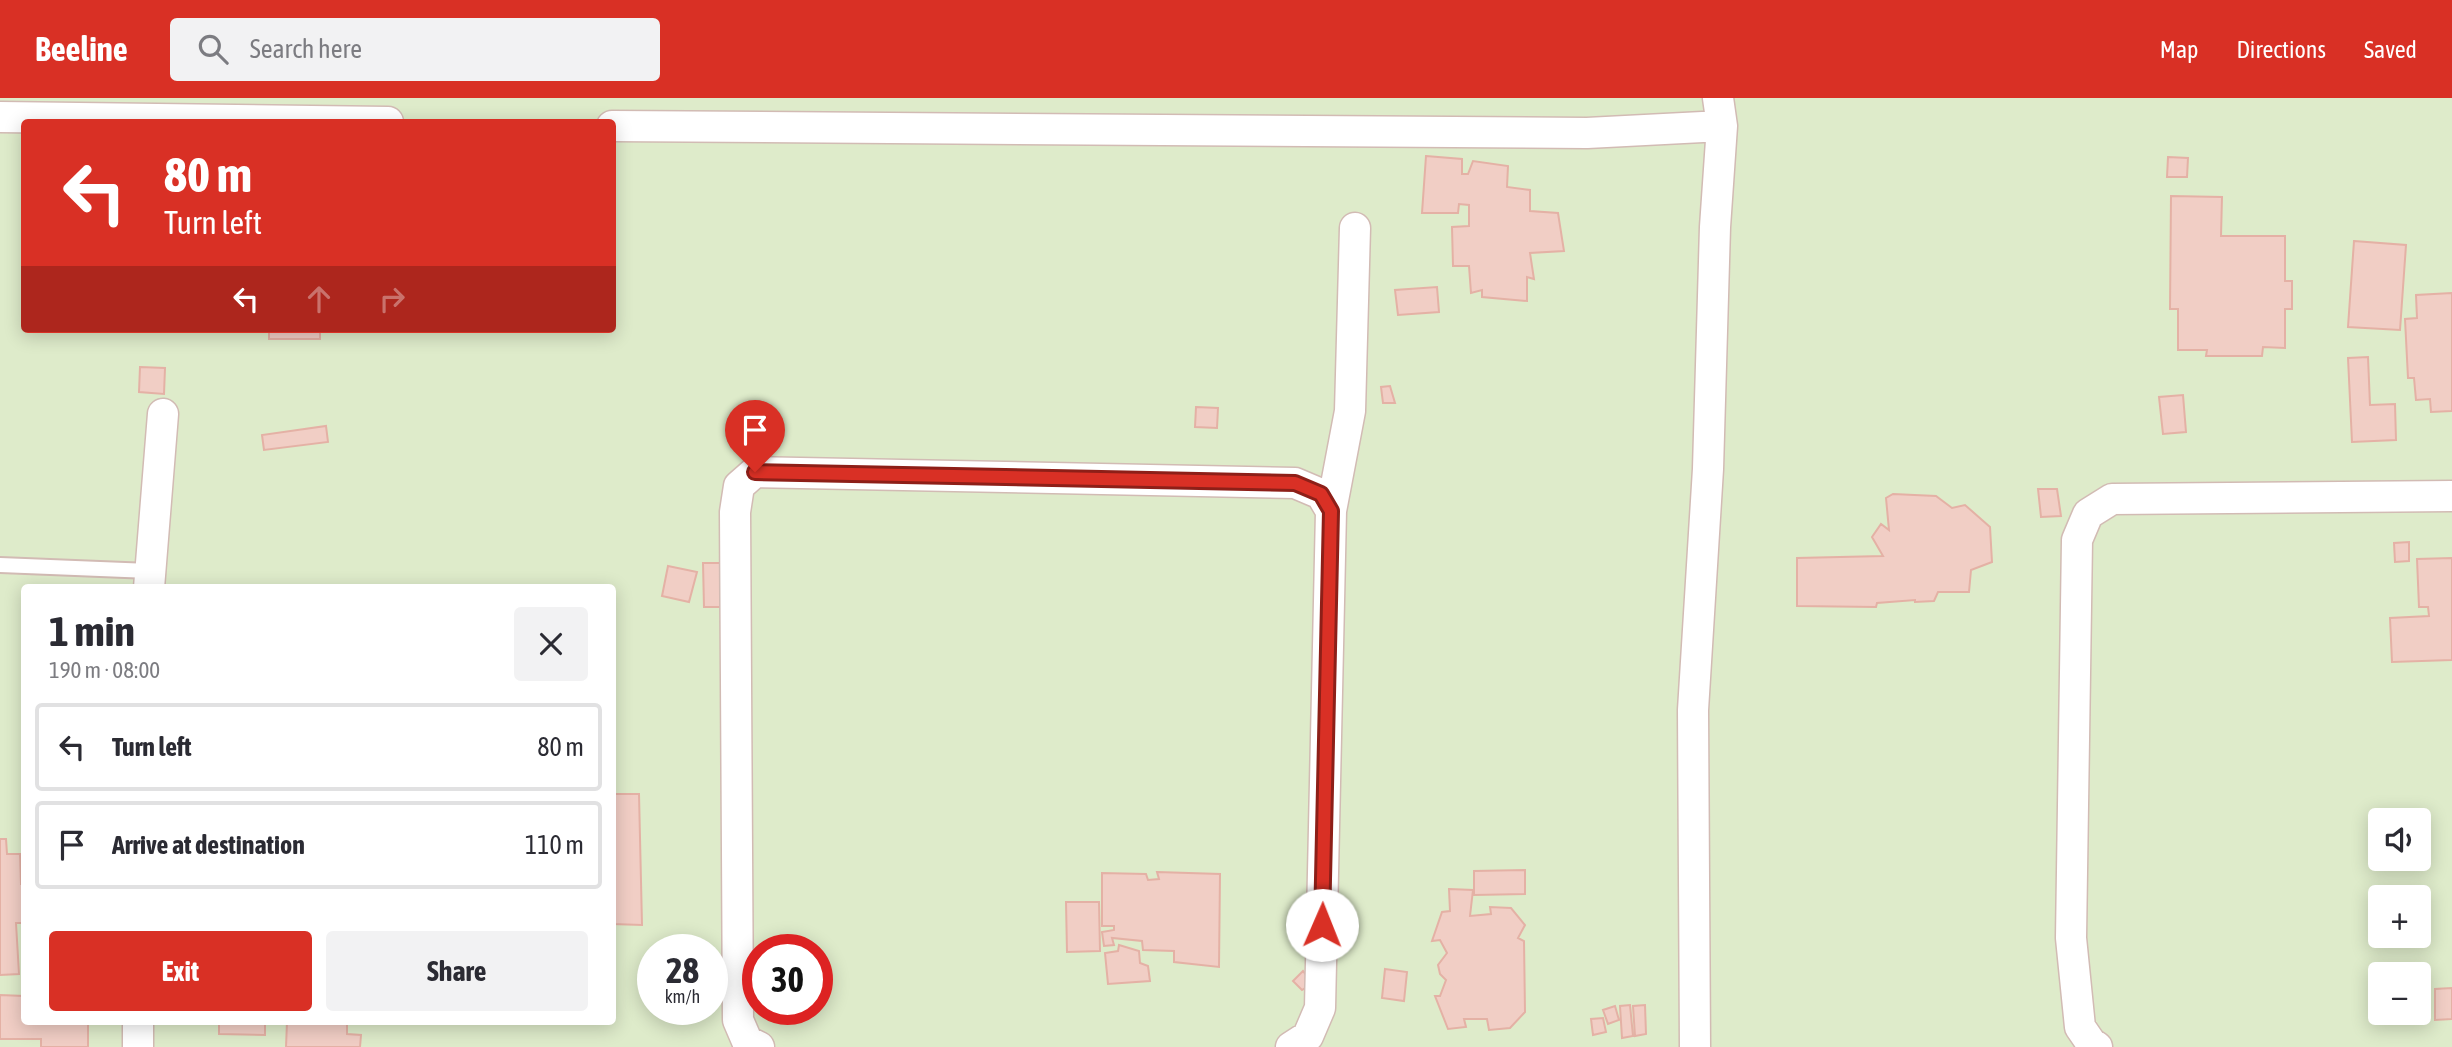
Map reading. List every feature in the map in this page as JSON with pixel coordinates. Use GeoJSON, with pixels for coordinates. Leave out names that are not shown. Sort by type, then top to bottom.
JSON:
{"type":"FeatureCollection","features":[{"type":"Feature","properties":{"kind":"street"},"geometry":{"type":"LineString","coordinates":[[616,126],[1587,133],[1720,112],[1707,469],[1693,710],[1695,1047]]}},
{"type":"Feature","properties":{"kind":"street"},"geometry":{"type":"LineString","coordinates":[[0,117],[155,119]]}},
{"type":"Feature","properties":{"kind":"street"},"geometry":{"type":"LineString","coordinates":[[1304,1043],[1320,1008],[1331,511],[1350,411],[1355,228]]}},
{"type":"Feature","properties":{"kind":"street"},"geometry":{"type":"LineString","coordinates":[[150,579],[163,414]]}},
{"type":"Feature","properties":{"kind":"street"},"geometry":{"type":"LineString","coordinates":[[760,1047],[747,1041],[738,1020],[735,512],[739,486],[755,472],[1295,483],[1321,494],[1331,511]]}},
{"type":"Feature","properties":{"kind":"street"},"geometry":{"type":"LineString","coordinates":[[2097,1047],[2080,1027],[2071,938],[2077,540],[2088,514],[2112,499],[2452,496]]}},
{"type":"Feature","properties":{"kind":"street"},"geometry":{"type":"LineString","coordinates":[[138,1025],[138,1047]]}},
{"type":"Feature","properties":{"kind":"lane"},"geometry":{"type":"LineString","coordinates":[[0,565],[150,579]]}},
{"type":"Feature","properties":{"kind":"green space"},"geometry":{"type":"Polygon","coordinates":[[[0,98],[2452,98],[2452,1047],[0,1047],[0,98]]]}},
{"type":"Feature","properties":{"kind":"building"},"geometry":{"type":"Polygon","coordinates":[[[1426,156],[1462,159],[1462,174],[1468,174],[1473,161],[1508,166],[1507,187],[1530,190],[1530,211],[1558,213],[1564,251],[1530,253],[1534,279],[1527,277],[1527,301],[1482,297],[1482,290],[1471,293],[1469,266],[1453,266],[1452,227],[1469,226],[1469,205],[1459,204],[1458,213],[1422,213],[1426,156]]]}},
{"type":"Feature","properties":{"kind":"building"},"geometry":{"type":"Polygon","coordinates":[[[2168,157],[2188,158],[2187,177],[2167,177],[2168,157]]]}},
{"type":"Feature","properties":{"kind":"building"},"geometry":{"type":"Polygon","coordinates":[[[2171,196],[2222,197],[2221,236],[2285,236],[2285,281],[2292,281],[2292,309],[2285,309],[2285,348],[2263,347],[2262,356],[2206,356],[2207,350],[2178,350],[2178,309],[2170,309],[2171,196]]]}},
{"type":"Feature","properties":{"kind":"building"},"geometry":{"type":"Polygon","coordinates":[[[2354,241],[2406,245],[2400,330],[2348,327],[2354,241]]]}},
{"type":"Feature","properties":{"kind":"building"},"geometry":{"type":"Polygon","coordinates":[[[1437,287],[1439,312],[1398,315],[1395,290],[1437,287]]]}},
{"type":"Feature","properties":{"kind":"building"},"geometry":{"type":"Polygon","coordinates":[[[2452,293],[2452,411],[2431,412],[2430,399],[2416,400],[2414,378],[2408,378],[2405,319],[2417,318],[2416,295],[2452,293]]]}},
{"type":"Feature","properties":{"kind":"building"},"geometry":{"type":"Polygon","coordinates":[[[269,333],[320,333],[320,339],[269,339],[269,333]]]}},
{"type":"Feature","properties":{"kind":"building"},"geometry":{"type":"Polygon","coordinates":[[[2368,357],[2370,405],[2395,404],[2396,440],[2352,442],[2348,358],[2368,357]]]}},
{"type":"Feature","properties":{"kind":"building"},"geometry":{"type":"Polygon","coordinates":[[[140,367],[165,368],[164,394],[139,392],[140,367]]]}},
{"type":"Feature","properties":{"kind":"building"},"geometry":{"type":"Polygon","coordinates":[[[1390,386],[1395,403],[1383,403],[1381,387],[1390,386]]]}},
{"type":"Feature","properties":{"kind":"building"},"geometry":{"type":"Polygon","coordinates":[[[2183,395],[2186,432],[2163,434],[2159,397],[2183,395]]]}},
{"type":"Feature","properties":{"kind":"building"},"geometry":{"type":"Polygon","coordinates":[[[1196,407],[1218,408],[1217,428],[1195,427],[1196,407]]]}},
{"type":"Feature","properties":{"kind":"building"},"geometry":{"type":"Polygon","coordinates":[[[326,426],[328,442],[264,450],[262,435],[326,426]]]}},
{"type":"Feature","properties":{"kind":"building"},"geometry":{"type":"Polygon","coordinates":[[[2038,489],[2057,489],[2061,516],[2041,517],[2038,489]]]}},
{"type":"Feature","properties":{"kind":"building"},"geometry":{"type":"Polygon","coordinates":[[[1893,494],[1936,496],[1952,508],[1965,505],[1990,527],[1992,562],[1971,570],[1969,592],[1938,592],[1934,601],[1877,603],[1876,607],[1797,606],[1797,558],[1883,556],[1872,537],[1881,524],[1889,530],[1886,498],[1893,494]]]}},
{"type":"Feature","properties":{"kind":"building"},"geometry":{"type":"Polygon","coordinates":[[[2409,542],[2409,561],[2395,562],[2394,543],[2409,542]]]}},
{"type":"Feature","properties":{"kind":"building"},"geometry":{"type":"Polygon","coordinates":[[[2452,558],[2452,660],[2392,662],[2390,618],[2429,616],[2428,607],[2419,607],[2417,559],[2452,558]]]}},
{"type":"Feature","properties":{"kind":"building"},"geometry":{"type":"Polygon","coordinates":[[[703,563],[723,563],[724,607],[704,607],[703,563]]]}},
{"type":"Feature","properties":{"kind":"building"},"geometry":{"type":"Polygon","coordinates":[[[668,566],[697,572],[689,602],[662,596],[668,566]]]}},
{"type":"Feature","properties":{"kind":"building"},"geometry":{"type":"Polygon","coordinates":[[[616,794],[639,794],[642,925],[616,924],[616,794]]]}},
{"type":"Feature","properties":{"kind":"building"},"geometry":{"type":"Polygon","coordinates":[[[0,839],[6,839],[7,854],[20,854],[21,923],[16,923],[19,974],[0,975],[0,839]]]}},
{"type":"Feature","properties":{"kind":"building"},"geometry":{"type":"Polygon","coordinates":[[[1525,870],[1525,894],[1474,895],[1474,871],[1525,870]]]}},
{"type":"Feature","properties":{"kind":"building"},"geometry":{"type":"Polygon","coordinates":[[[1157,872],[1220,874],[1219,967],[1174,962],[1174,951],[1143,950],[1142,941],[1112,938],[1114,945],[1104,946],[1102,932],[1114,930],[1114,926],[1102,926],[1102,873],[1146,874],[1148,880],[1159,879],[1157,872]]]}},
{"type":"Feature","properties":{"kind":"building"},"geometry":{"type":"Polygon","coordinates":[[[1449,889],[1473,890],[1470,916],[1491,914],[1490,907],[1511,908],[1525,925],[1518,938],[1524,941],[1525,1012],[1510,1028],[1489,1030],[1487,1019],[1464,1019],[1466,1027],[1448,1029],[1435,996],[1440,996],[1446,980],[1440,974],[1438,965],[1447,953],[1440,940],[1432,941],[1442,912],[1450,911],[1449,889]]]}},
{"type":"Feature","properties":{"kind":"building"},"geometry":{"type":"Polygon","coordinates":[[[1066,902],[1099,902],[1100,951],[1067,952],[1066,902]]]}},
{"type":"Feature","properties":{"kind":"building"},"geometry":{"type":"Polygon","coordinates":[[[1119,945],[1139,951],[1140,963],[1148,966],[1150,981],[1108,984],[1105,953],[1118,951],[1119,945]]]}},
{"type":"Feature","properties":{"kind":"building"},"geometry":{"type":"Polygon","coordinates":[[[1385,969],[1407,972],[1404,1001],[1382,998],[1385,969]]]}},
{"type":"Feature","properties":{"kind":"building"},"geometry":{"type":"Polygon","coordinates":[[[1303,971],[1313,983],[1302,990],[1293,981],[1303,971]]]}},
{"type":"Feature","properties":{"kind":"building"},"geometry":{"type":"Polygon","coordinates":[[[2452,988],[2452,1019],[2435,1020],[2435,989],[2452,988]]]}},
{"type":"Feature","properties":{"kind":"building"},"geometry":{"type":"Polygon","coordinates":[[[0,995],[21,996],[21,1025],[88,1025],[88,1047],[41,1047],[41,1039],[0,1039],[0,995]]]}},
{"type":"Feature","properties":{"kind":"building"},"geometry":{"type":"Polygon","coordinates":[[[1630,1005],[1633,1036],[1622,1038],[1620,1006],[1630,1005]]]}},
{"type":"Feature","properties":{"kind":"building"},"geometry":{"type":"Polygon","coordinates":[[[1645,1005],[1646,1034],[1635,1036],[1633,1006],[1645,1005]]]}},
{"type":"Feature","properties":{"kind":"building"},"geometry":{"type":"Polygon","coordinates":[[[1615,1006],[1619,1020],[1608,1024],[1603,1010],[1615,1006]]]}},
{"type":"Feature","properties":{"kind":"building"},"geometry":{"type":"Polygon","coordinates":[[[1603,1018],[1606,1032],[1593,1035],[1591,1019],[1603,1018]]]}},
{"type":"Feature","properties":{"kind":"building"},"geometry":{"type":"Polygon","coordinates":[[[219,1025],[265,1025],[265,1035],[219,1034],[219,1025]]]}},
{"type":"Feature","properties":{"kind":"building"},"geometry":{"type":"Polygon","coordinates":[[[287,1025],[347,1025],[347,1034],[361,1035],[360,1047],[286,1047],[287,1025]]]}},
{"type":"Feature","properties":{"kind":"route"},"geometry":{"type":"LineString","coordinates":[[755,472],[1295,483],[1321,494],[1331,511],[1322,925]]}}]}
